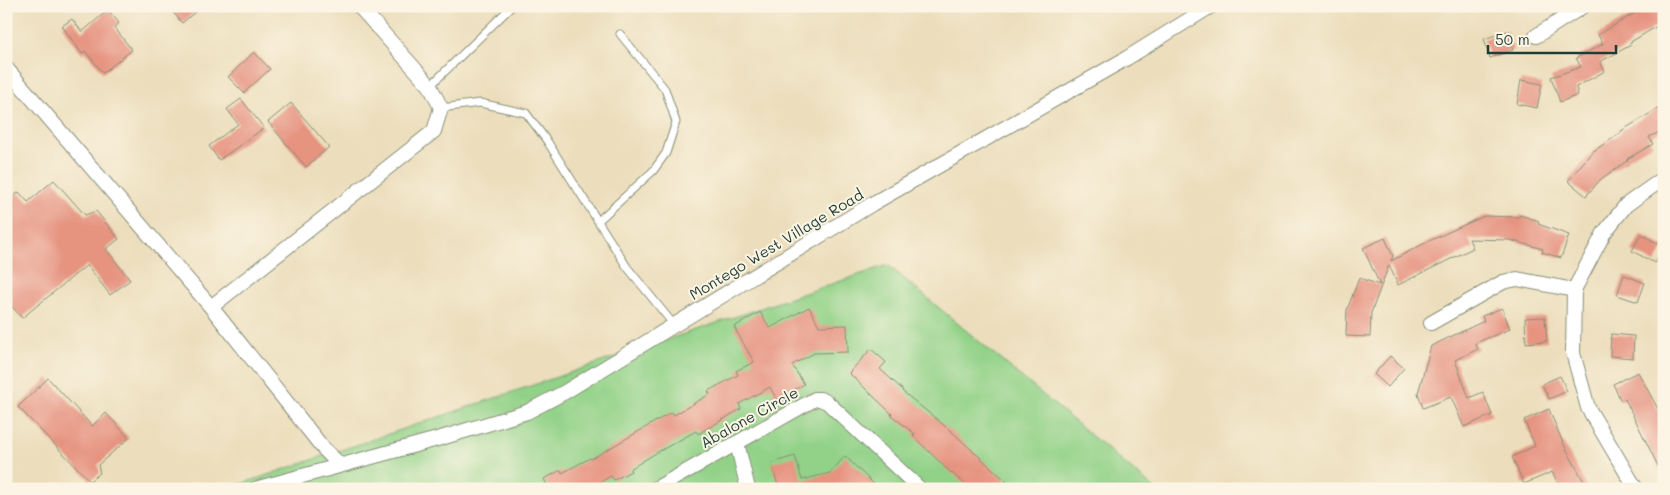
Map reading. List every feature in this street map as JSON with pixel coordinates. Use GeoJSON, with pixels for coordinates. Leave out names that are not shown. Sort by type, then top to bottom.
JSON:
{"type":"FeatureCollection","features":[{"type":"Feature","properties":{"kind":"street"},"geometry":{"type":"LineString","coordinates":[[211,307],[434,131],[441,108],[430,86],[359,6]]}},
{"type":"Feature","properties":{"kind":"street","name":"Montego West Village Road"},"geometry":{"type":"LineString","coordinates":[[255,489],[432,441],[527,412],[565,392],[872,204],[1127,58],[1211,6]]}},
{"type":"Feature","properties":{"kind":"street"},"geometry":{"type":"LineString","coordinates":[[1536,36],[1584,6]]}},
{"type":"Feature","properties":{"kind":"street"},"geometry":{"type":"LineString","coordinates":[[6,68],[211,307],[323,448],[340,465]]}},
{"type":"Feature","properties":{"kind":"street"},"geometry":{"type":"LineString","coordinates":[[1636,489],[1588,408],[1572,353],[1574,290],[1604,233],[1626,205],[1664,178]]}},
{"type":"Feature","properties":{"kind":"street"},"geometry":{"type":"LineString","coordinates":[[1431,323],[1503,282],[1518,278],[1574,290]]}},
{"type":"Feature","properties":{"kind":"street","name":"Abalone Circle"},"geometry":{"type":"LineString","coordinates":[[655,489],[815,399],[827,402],[920,489]]}},
{"type":"Feature","properties":{"kind":"street"},"geometry":{"type":"LineString","coordinates":[[737,443],[748,489]]}},
{"type":"Feature","properties":{"kind":"lane"},"geometry":{"type":"LineString","coordinates":[[430,86],[512,6]]}},
{"type":"Feature","properties":{"kind":"lane"},"geometry":{"type":"LineString","coordinates":[[598,220],[653,171],[666,153],[676,122],[665,89],[620,34]]}},
{"type":"Feature","properties":{"kind":"lane"},"geometry":{"type":"LineString","coordinates":[[441,108],[480,103],[526,113],[547,141],[627,267],[674,325]]}},
{"type":"Feature","properties":{"kind":"green space"},"geometry":{"type":"Polygon","coordinates":[[[888,265],[1155,489],[226,489],[888,265]]]}},
{"type":"Feature","properties":{"kind":"building"},"geometry":{"type":"Polygon","coordinates":[[[168,6],[202,6],[182,23],[168,6]]]}},
{"type":"Feature","properties":{"kind":"building"},"geometry":{"type":"Polygon","coordinates":[[[1647,6],[1664,6],[1664,22],[1629,43],[1631,45],[1600,62],[1605,71],[1576,87],[1578,95],[1560,102],[1551,77],[1581,67],[1576,58],[1603,44],[1598,35],[1647,6]]]}},
{"type":"Feature","properties":{"kind":"building"},"geometry":{"type":"Polygon","coordinates":[[[108,10],[119,23],[114,27],[132,50],[103,73],[85,51],[82,54],[62,26],[72,19],[82,32],[108,10]]]}},
{"type":"Feature","properties":{"kind":"building"},"geometry":{"type":"Polygon","coordinates":[[[1507,31],[1513,50],[1490,58],[1484,39],[1507,31]]]}},
{"type":"Feature","properties":{"kind":"building"},"geometry":{"type":"Polygon","coordinates":[[[254,52],[270,69],[244,93],[228,77],[254,52]]]}},
{"type":"Feature","properties":{"kind":"building"},"geometry":{"type":"Polygon","coordinates":[[[1521,80],[1542,84],[1537,108],[1517,104],[1521,80]]]}},
{"type":"Feature","properties":{"kind":"building"},"geometry":{"type":"Polygon","coordinates":[[[241,99],[264,128],[219,160],[209,146],[238,124],[227,109],[241,99]]]}},
{"type":"Feature","properties":{"kind":"building"},"geometry":{"type":"Polygon","coordinates":[[[291,103],[329,147],[306,167],[268,122],[291,103]]]}},
{"type":"Feature","properties":{"kind":"building"},"geometry":{"type":"Polygon","coordinates":[[[1664,105],[1664,130],[1649,137],[1653,144],[1627,159],[1601,179],[1586,196],[1568,181],[1592,152],[1621,131],[1664,105]]]}},
{"type":"Feature","properties":{"kind":"building"},"geometry":{"type":"Polygon","coordinates":[[[54,180],[85,215],[96,211],[119,239],[106,249],[130,280],[110,295],[87,265],[22,318],[6,300],[6,202],[19,192],[28,202],[54,180]]]}},
{"type":"Feature","properties":{"kind":"building"},"geometry":{"type":"Polygon","coordinates":[[[1520,215],[1539,221],[1538,224],[1569,235],[1561,258],[1542,252],[1543,249],[1510,240],[1469,239],[1473,248],[1398,285],[1389,265],[1371,313],[1370,337],[1346,336],[1347,310],[1359,278],[1380,285],[1363,248],[1385,238],[1393,256],[1391,261],[1484,216],[1519,217],[1520,215]]]}},
{"type":"Feature","properties":{"kind":"building"},"geometry":{"type":"Polygon","coordinates":[[[1641,234],[1664,247],[1655,263],[1632,251],[1641,234]]]}},
{"type":"Feature","properties":{"kind":"building"},"geometry":{"type":"Polygon","coordinates":[[[1624,275],[1645,283],[1638,302],[1617,295],[1624,275]]]}},
{"type":"Feature","properties":{"kind":"building"},"geometry":{"type":"Polygon","coordinates":[[[809,307],[819,326],[847,325],[848,352],[814,353],[792,365],[804,384],[777,400],[770,387],[739,404],[741,409],[698,434],[696,431],[656,453],[630,469],[631,471],[614,480],[611,476],[588,489],[549,489],[544,479],[561,470],[562,473],[591,459],[672,412],[674,415],[710,394],[708,391],[738,375],[736,371],[754,362],[734,327],[760,312],[770,328],[809,307]]]}},
{"type":"Feature","properties":{"kind":"building"},"geometry":{"type":"Polygon","coordinates":[[[1502,308],[1510,329],[1475,343],[1478,349],[1455,360],[1469,398],[1483,392],[1492,415],[1464,427],[1451,397],[1423,408],[1418,393],[1431,346],[1484,321],[1482,316],[1502,308]]]}},
{"type":"Feature","properties":{"kind":"building"},"geometry":{"type":"Polygon","coordinates":[[[1545,317],[1547,341],[1526,343],[1525,318],[1545,317]]]}},
{"type":"Feature","properties":{"kind":"building"},"geometry":{"type":"Polygon","coordinates":[[[1611,334],[1634,336],[1633,358],[1610,356],[1611,334]]]}},
{"type":"Feature","properties":{"kind":"building"},"geometry":{"type":"Polygon","coordinates":[[[871,349],[886,362],[880,369],[902,391],[951,431],[1015,489],[970,489],[913,436],[915,434],[891,415],[849,373],[871,349]]]}},
{"type":"Feature","properties":{"kind":"building"},"geometry":{"type":"Polygon","coordinates":[[[1390,356],[1404,368],[1388,387],[1374,374],[1390,356]]]}},
{"type":"Feature","properties":{"kind":"building"},"geometry":{"type":"Polygon","coordinates":[[[1638,372],[1664,420],[1664,478],[1625,399],[1621,401],[1613,384],[1638,372]]]}},
{"type":"Feature","properties":{"kind":"building"},"geometry":{"type":"Polygon","coordinates":[[[1560,376],[1567,391],[1549,399],[1542,384],[1560,376]]]}},
{"type":"Feature","properties":{"kind":"building"},"geometry":{"type":"Polygon","coordinates":[[[48,378],[92,426],[106,413],[129,438],[98,465],[100,473],[90,481],[18,407],[48,378]]]}},
{"type":"Feature","properties":{"kind":"building"},"geometry":{"type":"Polygon","coordinates":[[[1549,409],[1562,441],[1588,489],[1561,489],[1552,472],[1524,484],[1512,457],[1535,446],[1524,420],[1549,409]]]}},
{"type":"Feature","properties":{"kind":"building"},"geometry":{"type":"Polygon","coordinates":[[[795,456],[802,480],[830,473],[845,456],[879,489],[779,489],[771,463],[795,456]]]}}]}
